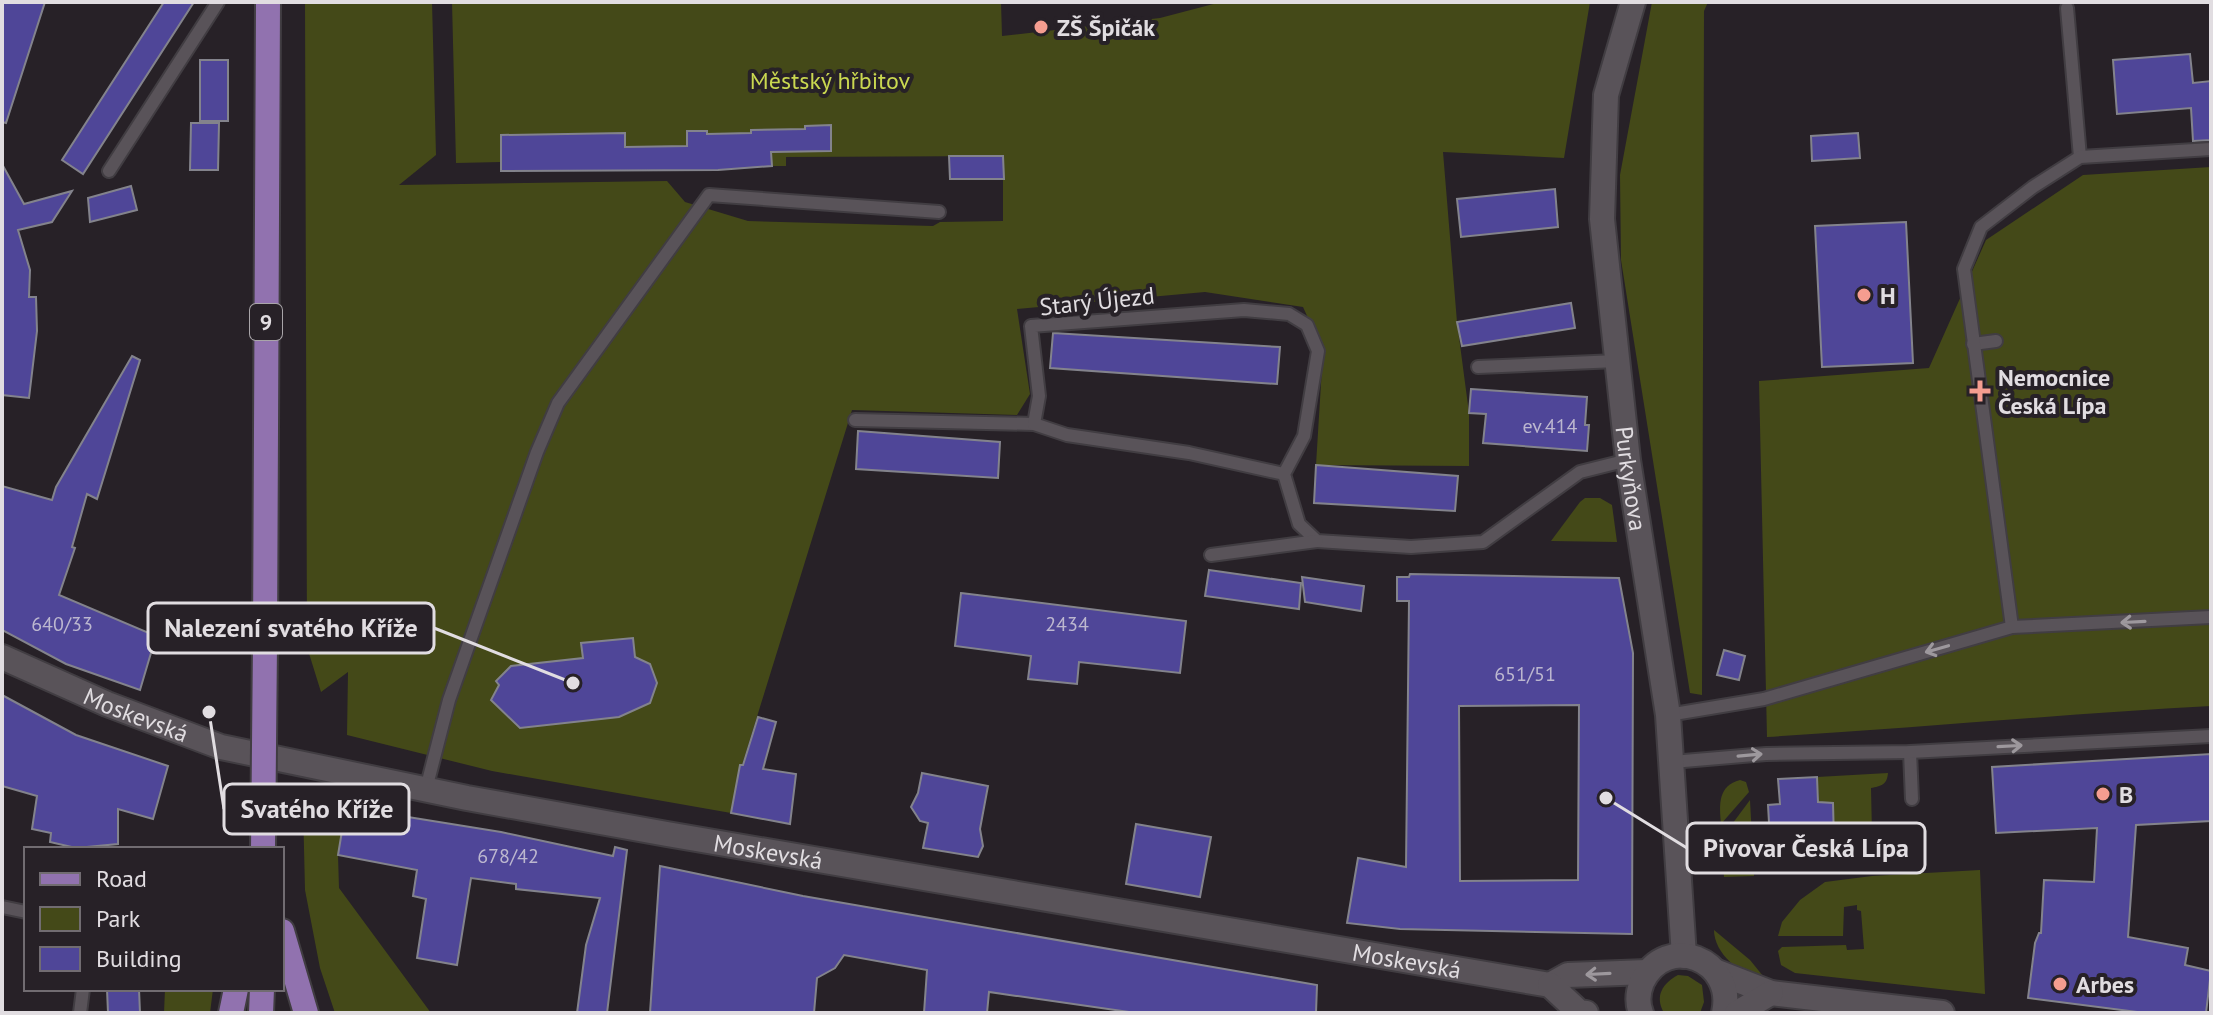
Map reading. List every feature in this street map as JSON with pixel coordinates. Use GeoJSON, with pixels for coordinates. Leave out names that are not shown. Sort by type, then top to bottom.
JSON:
{"type":"FeatureCollection","features":[{"type":"Feature","properties":{"kind":"main road","name":"9"},"geometry":{"type":"LineString","coordinates":[[263,847],[268,2]]}},
{"type":"Feature","properties":{"kind":"main road"},"geometry":{"type":"LineString","coordinates":[[284,938],[306,1013]]}},
{"type":"Feature","properties":{"kind":"main road"},"geometry":{"type":"LineString","coordinates":[[231,1013],[236,991]]}},
{"type":"Feature","properties":{"kind":"main road"},"geometry":{"type":"LineString","coordinates":[[261,1013],[262,991]]}},
{"type":"Feature","properties":{"kind":"street","name":"Purkyňova"},"geometry":{"type":"LineString","coordinates":[[1633,2],[1606,95],[1602,219],[1628,460],[1668,715],[1684,956]]}},
{"type":"Feature","properties":{"kind":"street","name":"Moskevská"},"geometry":{"type":"LineString","coordinates":[[2,657],[107,704],[221,747],[426,789],[683,836],[1550,985]]}},
{"type":"Feature","properties":{"kind":"street"},"geometry":{"type":"LineString","coordinates":[[1641,1013],[1638,1008],[1639,989],[1647,972],[1658,962],[1684,956],[1708,963],[1717,972],[1771,993],[1942,1013]]}},
{"type":"Feature","properties":{"kind":"street"},"geometry":{"type":"LineString","coordinates":[[1550,985],[1568,975],[1647,972]]}},
{"type":"Feature","properties":{"kind":"street"},"geometry":{"type":"LineString","coordinates":[[1717,972],[1726,997],[1724,1013]]}},
{"type":"Feature","properties":{"kind":"street"},"geometry":{"type":"LineString","coordinates":[[1547,1013],[1550,985]]}},
{"type":"Feature","properties":{"kind":"street"},"geometry":{"type":"LineString","coordinates":[[1550,985],[1579,1012],[1586,1013]]}},
{"type":"Feature","properties":{"kind":"street"},"geometry":{"type":"LineString","coordinates":[[1737,1013],[1771,993]]}},
{"type":"Feature","properties":{"kind":"lane"},"geometry":{"type":"LineString","coordinates":[[109,171],[218,2]]}},
{"type":"Feature","properties":{"kind":"lane"},"geometry":{"type":"LineString","coordinates":[[2067,8],[2080,157]]}},
{"type":"Feature","properties":{"kind":"lane"},"geometry":{"type":"LineString","coordinates":[[2012,627],[1964,269],[1981,227],[2033,187],[2080,157],[2211,149]]}},
{"type":"Feature","properties":{"kind":"lane"},"geometry":{"type":"LineString","coordinates":[[426,789],[449,700],[537,452],[558,403],[709,195],[939,212]]}},
{"type":"Feature","properties":{"kind":"lane","name":"Starý Újezd"},"geometry":{"type":"LineString","coordinates":[[1034,424],[1039,396],[1031,326],[1244,310],[1289,314],[1307,325],[1318,351],[1304,436],[1284,474]]}},
{"type":"Feature","properties":{"kind":"lane"},"geometry":{"type":"LineString","coordinates":[[1973,344],[1996,341]]}},
{"type":"Feature","properties":{"kind":"lane"},"geometry":{"type":"LineString","coordinates":[[1478,367],[1617,361]]}},
{"type":"Feature","properties":{"kind":"lane"},"geometry":{"type":"LineString","coordinates":[[855,420],[1034,424],[1067,435],[1189,453],[1284,474],[1299,524],[1317,541]]}},
{"type":"Feature","properties":{"kind":"lane"},"geometry":{"type":"LineString","coordinates":[[1211,555],[1317,541],[1411,547],[1483,542],[1580,472],[1628,460]]}},
{"type":"Feature","properties":{"kind":"lane"},"geometry":{"type":"LineString","coordinates":[[1668,715],[1764,699],[2012,627],[2211,617]]}},
{"type":"Feature","properties":{"kind":"lane"},"geometry":{"type":"LineString","coordinates":[[1672,762],[1766,754],[1910,752],[2211,736]]}},
{"type":"Feature","properties":{"kind":"lane"},"geometry":{"type":"LineString","coordinates":[[1910,752],[1912,799]]}},
{"type":"Feature","properties":{"kind":"lane"},"geometry":{"type":"LineString","coordinates":[[2,907],[24,912]]}},
{"type":"Feature","properties":{"kind":"lane"},"geometry":{"type":"LineString","coordinates":[[80,1013],[83,991]]}},
{"type":"Feature","properties":{"kind":"green space","name":"Městský hřbitov"},"geometry":{"type":"Polygon","coordinates":[[[305,2],[432,2],[436,155],[399,185],[667,181],[685,202],[748,221],[933,226],[940,222],[1003,221],[1003,156],[786,157],[786,166],[772,166],[771,131],[751,130],[751,133],[687,168],[625,160],[624,133],[501,135],[501,162],[456,163],[452,2],[1001,2],[1002,36],[1160,18],[1221,2],[1590,2],[1564,158],[1443,152],[1457,322],[1469,413],[1469,466],[1316,465],[1323,351],[1303,307],[1205,292],[1017,309],[1030,394],[1017,415],[852,410],[740,765],[731,813],[492,771],[347,735],[348,672],[321,692],[307,647],[305,2]]]}},
{"type":"Feature","properties":{"kind":"green space"},"geometry":{"type":"Polygon","coordinates":[[[1652,2],[1708,2],[1704,11],[1702,695],[1690,693],[1621,260],[1620,175],[1652,2]]]}},
{"type":"Feature","properties":{"kind":"green space","name":"Nemocnice Česká Lípa"},"geometry":{"type":"Polygon","coordinates":[[[2211,167],[2211,706],[1767,737],[1759,381],[1929,368],[1986,240],[2083,175],[2211,167]]]}},
{"type":"Feature","properties":{"kind":"green space"},"geometry":{"type":"Polygon","coordinates":[[[1585,498],[1600,498],[1612,505],[1617,542],[1551,541],[1580,502],[1585,498]]]}},
{"type":"Feature","properties":{"kind":"green space"},"geometry":{"type":"Polygon","coordinates":[[[1888,773],[1883,784],[1871,788],[1872,834],[1834,836],[1833,803],[1819,802],[1817,777],[1888,773]]]}},
{"type":"Feature","properties":{"kind":"green space"},"geometry":{"type":"Polygon","coordinates":[[[1740,780],[1746,782],[1749,792],[1721,824],[1720,803],[1724,791],[1740,780]]]}},
{"type":"Feature","properties":{"kind":"green space"},"geometry":{"type":"Polygon","coordinates":[[[1750,800],[1754,876],[1724,877],[1721,839],[1750,800]]]}},
{"type":"Feature","properties":{"kind":"green space"},"geometry":{"type":"Polygon","coordinates":[[[303,806],[346,807],[338,855],[339,888],[431,1013],[335,1013],[320,968],[305,890],[303,806]]]}},
{"type":"Feature","properties":{"kind":"green space"},"geometry":{"type":"Polygon","coordinates":[[[1980,870],[1985,994],[1795,973],[1781,965],[1778,951],[1782,947],[1846,945],[1847,950],[1864,949],[1861,911],[1857,910],[1857,905],[1844,907],[1843,936],[1778,936],[1782,922],[1800,900],[1825,882],[1980,870]]]}},
{"type":"Feature","properties":{"kind":"green space"},"geometry":{"type":"Polygon","coordinates":[[[1714,930],[1750,960],[1763,976],[1746,972],[1730,962],[1718,947],[1714,930]]]}},
{"type":"Feature","properties":{"kind":"green space"},"geometry":{"type":"Polygon","coordinates":[[[1678,975],[1688,976],[1702,985],[1704,1002],[1700,1013],[1664,1013],[1660,996],[1668,982],[1678,975]]]}},
{"type":"Feature","properties":{"kind":"green space"},"geometry":{"type":"Polygon","coordinates":[[[165,991],[213,991],[210,1013],[164,1013],[165,991]]]}},
{"type":"Feature","properties":{"kind":"building"},"geometry":{"type":"Polygon","coordinates":[[[2,2],[45,2],[6,123],[2,122],[2,2]]]}},
{"type":"Feature","properties":{"kind":"building"},"geometry":{"type":"Polygon","coordinates":[[[164,2],[194,2],[83,174],[62,160],[164,2]]]}},
{"type":"Feature","properties":{"kind":"building"},"geometry":{"type":"Polygon","coordinates":[[[2190,54],[2193,83],[2211,81],[2211,140],[2193,141],[2191,108],[2117,114],[2113,60],[2190,54]]]}},
{"type":"Feature","properties":{"kind":"building"},"geometry":{"type":"Polygon","coordinates":[[[200,60],[228,60],[228,121],[200,121],[200,60]]]}},
{"type":"Feature","properties":{"kind":"building"},"geometry":{"type":"Polygon","coordinates":[[[191,123],[219,123],[218,170],[190,170],[191,123]]]}},
{"type":"Feature","properties":{"kind":"building"},"geometry":{"type":"Polygon","coordinates":[[[831,125],[831,151],[771,152],[772,166],[718,170],[501,171],[501,135],[625,133],[625,147],[687,146],[687,131],[751,133],[751,130],[831,125]]]}},
{"type":"Feature","properties":{"kind":"building"},"geometry":{"type":"Polygon","coordinates":[[[1858,133],[1860,158],[1812,161],[1811,136],[1858,133]]]}},
{"type":"Feature","properties":{"kind":"building"},"geometry":{"type":"Polygon","coordinates":[[[949,156],[1003,156],[1004,179],[950,179],[949,156]]]}},
{"type":"Feature","properties":{"kind":"building"},"geometry":{"type":"Polygon","coordinates":[[[2,164],[24,204],[72,191],[52,222],[18,230],[30,270],[29,297],[36,297],[37,331],[29,398],[2,395],[2,164]]]}},
{"type":"Feature","properties":{"kind":"building"},"geometry":{"type":"Polygon","coordinates":[[[131,186],[137,210],[90,222],[88,198],[131,186]]]}},
{"type":"Feature","properties":{"kind":"building"},"geometry":{"type":"Polygon","coordinates":[[[1555,189],[1558,227],[1461,237],[1457,199],[1555,189]]]}},
{"type":"Feature","properties":{"kind":"building","name":"H"},"geometry":{"type":"Polygon","coordinates":[[[1906,222],[1913,363],[1822,367],[1815,226],[1906,222]]]}},
{"type":"Feature","properties":{"kind":"building"},"geometry":{"type":"Polygon","coordinates":[[[1571,303],[1575,328],[1462,346],[1457,322],[1571,303]]]}},
{"type":"Feature","properties":{"kind":"building"},"geometry":{"type":"Polygon","coordinates":[[[1053,333],[1280,347],[1277,384],[1050,368],[1053,333]]]}},
{"type":"Feature","properties":{"kind":"building"},"geometry":{"type":"Polygon","coordinates":[[[132,356],[140,360],[97,499],[87,494],[72,547],[75,548],[59,595],[156,636],[140,690],[66,664],[2,630],[2,486],[52,500],[56,487],[132,356]]]}},
{"type":"Feature","properties":{"kind":"building"},"geometry":{"type":"Polygon","coordinates":[[[1471,389],[1587,397],[1587,451],[1483,443],[1486,414],[1469,413],[1471,389]]]}},
{"type":"Feature","properties":{"kind":"building"},"geometry":{"type":"Polygon","coordinates":[[[858,431],[1000,442],[998,478],[856,469],[858,431]]]}},
{"type":"Feature","properties":{"kind":"building"},"geometry":{"type":"Polygon","coordinates":[[[1316,465],[1458,476],[1455,511],[1314,503],[1316,465]]]}},
{"type":"Feature","properties":{"kind":"building"},"geometry":{"type":"Polygon","coordinates":[[[1209,570],[1301,583],[1299,609],[1205,596],[1209,570]]]}},
{"type":"Feature","properties":{"kind":"building"},"geometry":{"type":"Polygon","coordinates":[[[1410,574],[1619,578],[1633,653],[1632,934],[1400,929],[1347,923],[1358,858],[1406,867],[1409,601],[1397,601],[1397,577],[1409,577],[1410,574]],[[1579,705],[1459,706],[1460,881],[1578,880],[1579,705]]]}},
{"type":"Feature","properties":{"kind":"building"},"geometry":{"type":"Polygon","coordinates":[[[1302,577],[1364,586],[1361,611],[1305,602],[1302,577]]]}},
{"type":"Feature","properties":{"kind":"building"},"geometry":{"type":"Polygon","coordinates":[[[961,593],[1186,621],[1180,673],[1079,662],[1077,684],[1028,679],[1031,656],[955,646],[961,593]]]}},
{"type":"Feature","properties":{"kind":"building"},"geometry":{"type":"Polygon","coordinates":[[[633,638],[635,657],[650,664],[657,683],[650,703],[619,717],[520,728],[491,700],[499,685],[496,681],[511,666],[583,658],[581,643],[633,638]]]}},
{"type":"Feature","properties":{"kind":"building"},"geometry":{"type":"Polygon","coordinates":[[[1724,650],[1745,656],[1739,680],[1717,675],[1724,650]]]}},
{"type":"Feature","properties":{"kind":"building"},"geometry":{"type":"Polygon","coordinates":[[[2,695],[76,735],[168,766],[153,819],[118,809],[118,844],[72,847],[50,842],[51,833],[32,829],[37,796],[2,786],[2,695]]]}},
{"type":"Feature","properties":{"kind":"building"},"geometry":{"type":"Polygon","coordinates":[[[758,717],[776,722],[763,769],[796,774],[790,824],[731,813],[740,765],[743,765],[758,717]]]}},
{"type":"Feature","properties":{"kind":"building"},"geometry":{"type":"Polygon","coordinates":[[[2211,754],[2211,821],[2136,825],[2128,937],[2188,948],[2185,965],[2211,971],[2206,1013],[2145,1013],[2028,998],[2035,943],[2041,933],[2044,880],[2094,882],[2097,828],[1996,833],[1992,767],[2211,754]]]}},
{"type":"Feature","properties":{"kind":"building"},"geometry":{"type":"Polygon","coordinates":[[[922,773],[988,786],[980,829],[983,846],[978,857],[923,848],[928,823],[920,821],[911,807],[922,773]]]}},
{"type":"Feature","properties":{"kind":"building"},"geometry":{"type":"Polygon","coordinates":[[[1817,777],[1818,802],[1833,803],[1834,841],[1824,842],[1823,855],[1771,858],[1768,805],[1780,804],[1778,779],[1817,777]]]}},
{"type":"Feature","properties":{"kind":"building"},"geometry":{"type":"Polygon","coordinates":[[[346,807],[501,832],[613,856],[615,847],[627,850],[607,1013],[577,1013],[586,945],[600,898],[516,889],[516,884],[471,878],[457,965],[417,958],[426,899],[413,896],[417,870],[338,855],[346,807]]]}},
{"type":"Feature","properties":{"kind":"building"},"geometry":{"type":"Polygon","coordinates":[[[1136,824],[1211,837],[1200,897],[1126,884],[1136,824]]]}},
{"type":"Feature","properties":{"kind":"building"},"geometry":{"type":"Polygon","coordinates":[[[660,866],[803,896],[1317,985],[1316,1013],[1136,1013],[989,992],[987,1013],[924,1013],[927,970],[844,955],[835,968],[817,978],[814,1013],[650,1013],[660,866]]]}},
{"type":"Feature","properties":{"kind":"building"},"geometry":{"type":"Polygon","coordinates":[[[107,991],[139,991],[140,1013],[108,1013],[107,991]]]}},
{"type":"Feature","properties":{"kind":"place","name":"ZŠ Špičák"},"geometry":{"type":"Point","coordinates":[1041,27]}},
{"type":"Feature","properties":{"kind":"place","name":"H"},"geometry":{"type":"Point","coordinates":[1864,295]}},
{"type":"Feature","properties":{"kind":"place","name":"Nemocnice Česká Lípa"},"geometry":{"type":"Point","coordinates":[1980,391]}},
{"type":"Feature","properties":{"kind":"place","name":"Nalezení svatého Kříže"},"geometry":{"type":"Point","coordinates":[573,683]}},
{"type":"Feature","properties":{"kind":"place","name":"Svatého Kříže"},"geometry":{"type":"Point","coordinates":[209,712]}},
{"type":"Feature","properties":{"kind":"place","name":"B"},"geometry":{"type":"Point","coordinates":[2103,794]}},
{"type":"Feature","properties":{"kind":"place","name":"Pivovar Česká Lípa"},"geometry":{"type":"Point","coordinates":[1606,798]}},
{"type":"Feature","properties":{"kind":"place","name":"Arbes"},"geometry":{"type":"Point","coordinates":[2060,984]}}]}
